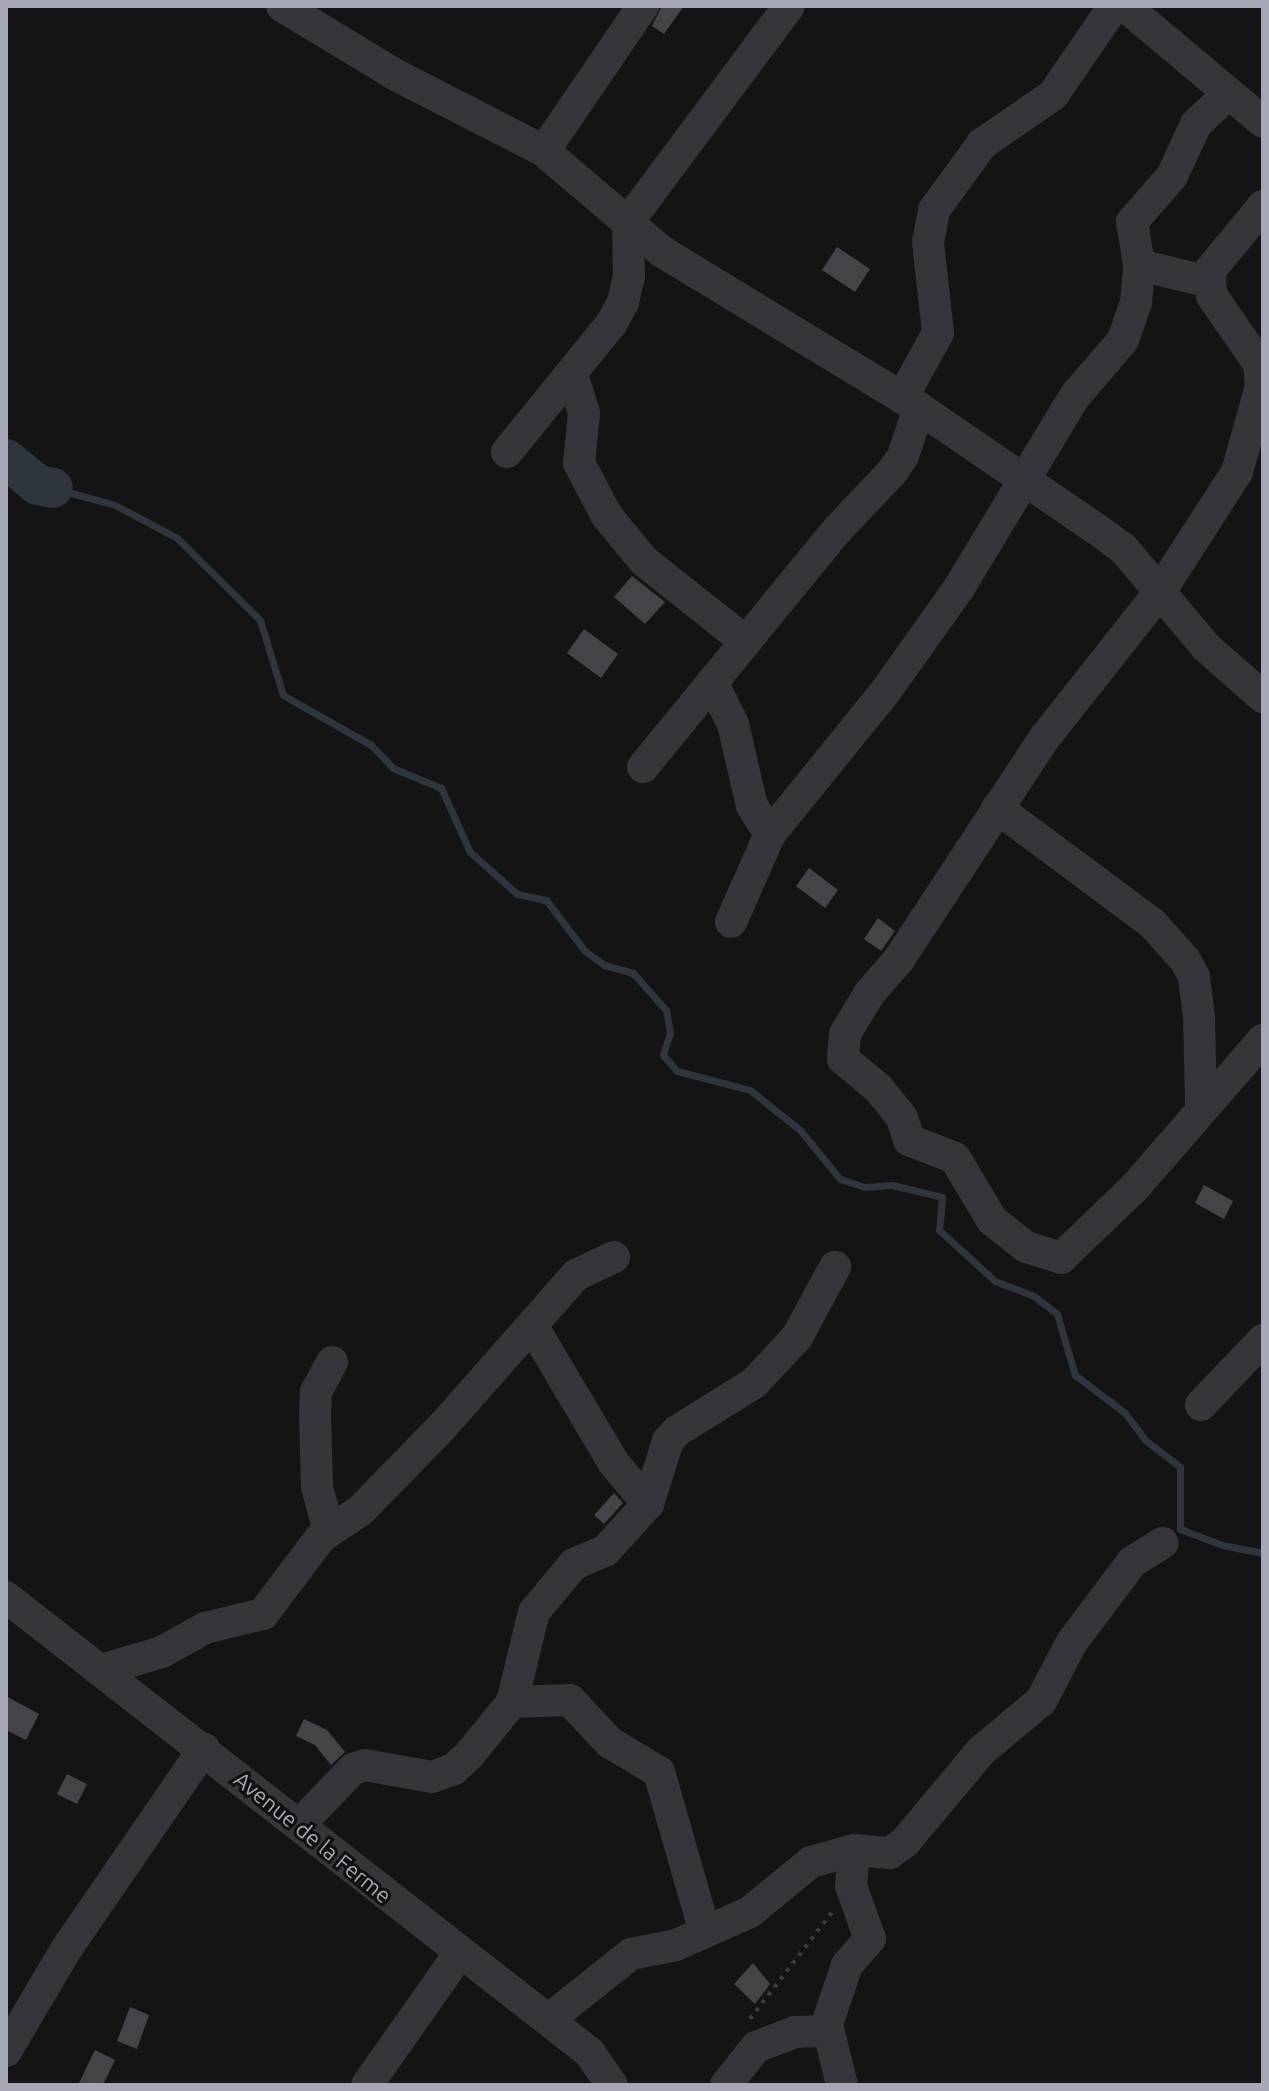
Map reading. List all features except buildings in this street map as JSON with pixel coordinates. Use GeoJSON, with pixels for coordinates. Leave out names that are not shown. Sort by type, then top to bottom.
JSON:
{"type":"FeatureCollection","features":[{"type":"Feature","properties":{"kind":"street"},"geometry":{"type":"LineString","coordinates":[[282,6],[396,75],[544,151],[661,251],[910,403],[1123,548],[1206,647],[1263,697]]}},
{"type":"Feature","properties":{"kind":"street"},"geometry":{"type":"LineString","coordinates":[[544,151],[643,6]]}},
{"type":"Feature","properties":{"kind":"street"},"geometry":{"type":"LineString","coordinates":[[507,452],[572,374],[623,302],[629,276],[628,222],[789,6]]}},
{"type":"Feature","properties":{"kind":"street"},"geometry":{"type":"LineString","coordinates":[[643,767],[745,641],[903,456],[910,403],[938,333],[928,242],[934,210],[982,144],[1053,95],[1114,6]]}},
{"type":"Feature","properties":{"kind":"street"},"geometry":{"type":"LineString","coordinates":[[1125,6],[1263,122]]}},
{"type":"Feature","properties":{"kind":"street"},"geometry":{"type":"LineString","coordinates":[[731,922],[770,834],[885,692],[1025,483],[1075,396],[1132,324],[1139,265],[1132,222],[1172,176],[1207,109],[1228,94]]}},
{"type":"Feature","properties":{"kind":"street"},"geometry":{"type":"LineString","coordinates":[[1263,206],[1211,269],[1212,296],[1259,364],[1261,386],[1237,472],[1159,593],[1043,740],[900,958],[869,994],[845,1034],[843,1059],[878,1088],[902,1118],[909,1140],[955,1158],[992,1220],[1026,1247],[1061,1258],[1135,1187],[1201,1107],[1263,1040]]}},
{"type":"Feature","properties":{"kind":"street"},"geometry":{"type":"LineString","coordinates":[[1139,265],[1210,282]]}},
{"type":"Feature","properties":{"kind":"street"},"geometry":{"type":"LineString","coordinates":[[572,374],[584,413],[579,463],[607,516],[644,561],[745,641]]}},
{"type":"Feature","properties":{"kind":"street"},"geometry":{"type":"LineString","coordinates":[[712,682],[733,724],[752,806],[770,834]]}},
{"type":"Feature","properties":{"kind":"street"},"geometry":{"type":"LineString","coordinates":[[997,808],[1152,923],[1185,960],[1194,977],[1199,1016],[1201,1107]]}},
{"type":"Feature","properties":{"kind":"street"},"geometry":{"type":"LineString","coordinates":[[101,1670],[162,1652],[205,1628],[254,1619],[329,1531],[360,1511],[533,1327],[576,1275],[614,1257]]}},
{"type":"Feature","properties":{"kind":"street"},"geometry":{"type":"LineString","coordinates":[[300,1824],[353,1769],[365,1765],[421,1778],[454,1769],[512,1702],[534,1612],[574,1564],[605,1551],[648,1504],[668,1441],[767,1371],[797,1337],[835,1267]]}},
{"type":"Feature","properties":{"kind":"street"},"geometry":{"type":"LineString","coordinates":[[533,1327],[613,1462],[648,1504]]}},
{"type":"Feature","properties":{"kind":"street"},"geometry":{"type":"LineString","coordinates":[[1201,1405],[1263,1340]]}},
{"type":"Feature","properties":{"kind":"street"},"geometry":{"type":"LineString","coordinates":[[329,1531],[317,1487],[315,1416],[316,1392],[332,1362]]}},
{"type":"Feature","properties":{"kind":"street"},"geometry":{"type":"LineString","coordinates":[[548,2020],[631,1954],[676,1945],[759,1907],[796,1870],[854,1850],[890,1853],[905,1842],[981,1751],[1041,1701],[1072,1642],[1132,1562],[1162,1543]]}},
{"type":"Feature","properties":{"kind":"street","name":"Avenue de la Ferme"},"geometry":{"type":"LineString","coordinates":[[9,1608],[101,1670],[300,1824],[459,1954],[589,2052],[612,2085]]}},
{"type":"Feature","properties":{"kind":"street"},"geometry":{"type":"LineString","coordinates":[[512,1702],[570,1700],[602,1736],[659,1772],[705,1932]]}},
{"type":"Feature","properties":{"kind":"street"},"geometry":{"type":"LineString","coordinates":[[6,2051],[67,1948],[204,1749]]}},
{"type":"Feature","properties":{"kind":"street"},"geometry":{"type":"LineString","coordinates":[[726,2085],[756,2047],[795,2032],[820,2031],[827,2024],[847,1965],[870,1939],[851,1886],[854,1850]]}},
{"type":"Feature","properties":{"kind":"street"},"geometry":{"type":"LineString","coordinates":[[367,2085],[459,1954]]}},
{"type":"Feature","properties":{"kind":"street"},"geometry":{"type":"LineString","coordinates":[[827,2024],[842,2085]]}},
{"type":"Feature","properties":{"kind":"path"},"geometry":{"type":"LineString","coordinates":[[745,2023],[835,1909]]}},
{"type":"Feature","properties":{"kind":"waterway"},"geometry":{"type":"LineString","coordinates":[[6,459],[38,485],[53,488]]}},
{"type":"Feature","properties":{"kind":"waterway"},"geometry":{"type":"LineString","coordinates":[[53,488],[115,505],[177,538],[260,620],[283,695],[371,745],[393,768],[441,788],[470,852],[517,894],[546,900],[585,951],[604,965],[633,973],[666,1010],[670,1033],[663,1055],[677,1071],[750,1090],[800,1130],[840,1179],[864,1187],[892,1185],[942,1197],[939,1230],[995,1281],[1034,1296],[1057,1314],[1075,1375],[1125,1413],[1145,1440],[1180,1467],[1180,1529],[1222,1545],[1263,1553]]}}]}
